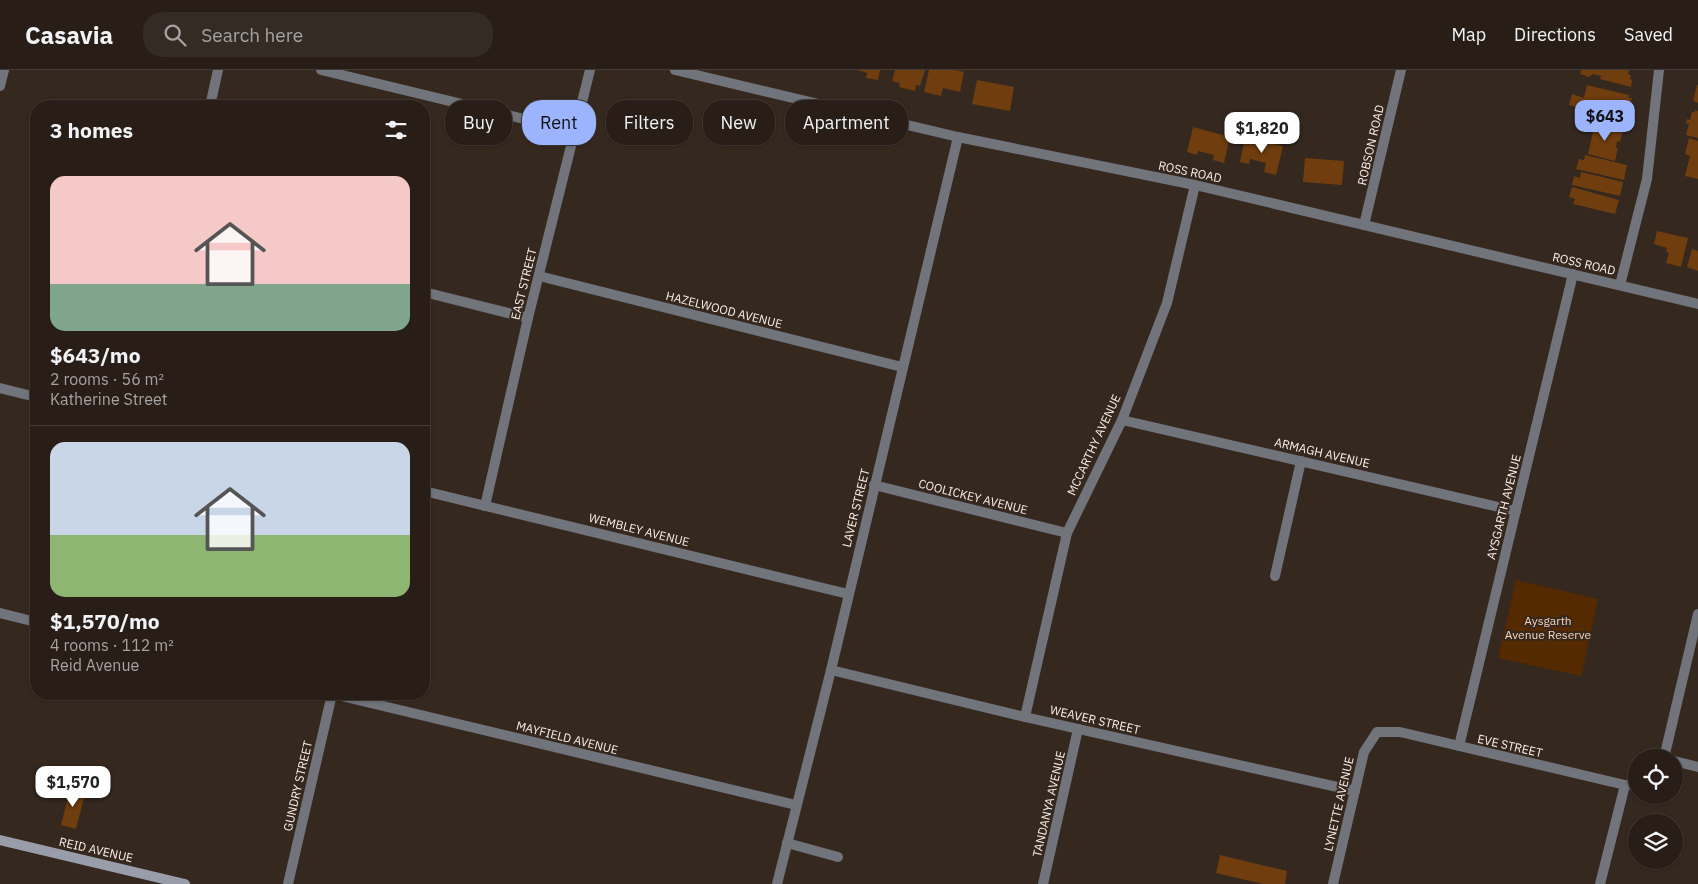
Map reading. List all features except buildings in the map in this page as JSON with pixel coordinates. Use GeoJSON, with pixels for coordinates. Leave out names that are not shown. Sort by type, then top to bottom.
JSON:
{"type":"FeatureCollection","features":[{"type":"Feature","properties":{"kind":"street"},"geometry":{"type":"LineString","coordinates":[[0,86],[4,70]]}},
{"type":"Feature","properties":{"kind":"street"},"geometry":{"type":"LineString","coordinates":[[211,100],[218,70]]}},
{"type":"Feature","properties":{"kind":"street"},"geometry":{"type":"LineString","coordinates":[[321,70],[522,118]]}},
{"type":"Feature","properties":{"kind":"street","name":"EAST STREET"},"geometry":{"type":"LineString","coordinates":[[582,100],[590,70]]}},
{"type":"Feature","properties":{"kind":"street","name":"ROSS ROAD"},"geometry":{"type":"LineString","coordinates":[[675,70],[958,137],[1195,185],[1698,304]]}},
{"type":"Feature","properties":{"kind":"street","name":"ROBSON ROAD"},"geometry":{"type":"LineString","coordinates":[[1364,225],[1401,70]]}},
{"type":"Feature","properties":{"kind":"street"},"geometry":{"type":"LineString","coordinates":[[1620,285],[1647,179],[1658,70]]}},
{"type":"Feature","properties":{"kind":"street","name":"LAVER STREET"},"geometry":{"type":"LineString","coordinates":[[777,884],[831,670],[958,137]]}},
{"type":"Feature","properties":{"kind":"street","name":"EAST STREET"},"geometry":{"type":"LineString","coordinates":[[485,506],[528,318],[571,145]]}},
{"type":"Feature","properties":{"kind":"street","name":"MCCARTHY AVENUE"},"geometry":{"type":"LineString","coordinates":[[1025,717],[1067,532],[1122,420],[1167,303],[1195,185]]}},
{"type":"Feature","properties":{"kind":"street","name":"AYSGARTH AVENUE"},"geometry":{"type":"LineString","coordinates":[[1459,746],[1573,274]]}},
{"type":"Feature","properties":{"kind":"street","name":"HAZELWOOD AVENUE"},"geometry":{"type":"LineString","coordinates":[[539,276],[902,368]]}},
{"type":"Feature","properties":{"kind":"street"},"geometry":{"type":"LineString","coordinates":[[430,294],[528,318]]}},
{"type":"Feature","properties":{"kind":"street"},"geometry":{"type":"LineString","coordinates":[[0,388],[30,396]]}},
{"type":"Feature","properties":{"kind":"street","name":"ARMAGH AVENUE"},"geometry":{"type":"LineString","coordinates":[[1122,420],[1516,511]]}},
{"type":"Feature","properties":{"kind":"street"},"geometry":{"type":"LineString","coordinates":[[1275,576],[1301,461]]}},
{"type":"Feature","properties":{"kind":"street","name":"COOLICKEY AVENUE"},"geometry":{"type":"LineString","coordinates":[[874,485],[1067,532]]}},
{"type":"Feature","properties":{"kind":"street","name":"WEMBLEY AVENUE"},"geometry":{"type":"LineString","coordinates":[[430,492],[848,594]]}},
{"type":"Feature","properties":{"kind":"street"},"geometry":{"type":"LineString","coordinates":[[0,613],[30,620]]}},
{"type":"Feature","properties":{"kind":"street"},"geometry":{"type":"LineString","coordinates":[[1666,749],[1698,614]]}},
{"type":"Feature","properties":{"kind":"street","name":"WEAVER STREET"},"geometry":{"type":"LineString","coordinates":[[831,670],[1025,717],[1355,791]]}},
{"type":"Feature","properties":{"kind":"street","name":"GUNDRY STREET"},"geometry":{"type":"LineString","coordinates":[[288,884],[332,700]]}},
{"type":"Feature","properties":{"kind":"street","name":"MAYFIELD AVENUE"},"geometry":{"type":"LineString","coordinates":[[358,700],[796,806]]}},
{"type":"Feature","properties":{"kind":"street","name":"TANDANYA AVENUE"},"geometry":{"type":"LineString","coordinates":[[1043,884],[1078,729]]}},
{"type":"Feature","properties":{"kind":"street","name":"EVE STREET"},"geometry":{"type":"LineString","coordinates":[[1377,732],[1400,732],[1628,785]]}},
{"type":"Feature","properties":{"kind":"street","name":"LYNETTE AVENUE"},"geometry":{"type":"LineString","coordinates":[[1333,884],[1364,752],[1377,732]]}},
{"type":"Feature","properties":{"kind":"street"},"geometry":{"type":"LineString","coordinates":[[1683,763],[1698,767]]}},
{"type":"Feature","properties":{"kind":"street"},"geometry":{"type":"LineString","coordinates":[[1600,884],[1625,785]]}},
{"type":"Feature","properties":{"kind":"street","name":"REID AVENUE"},"geometry":{"type":"LineString","coordinates":[[0,840],[185,884]]}},
{"type":"Feature","properties":{"kind":"street"},"geometry":{"type":"LineString","coordinates":[[787,843],[838,857]]}},
{"type":"Feature","properties":{"kind":"green space","name":"Aysgarth Avenue Reserve"},"geometry":{"type":"Polygon","coordinates":[[[1516,580],[1598,599],[1581,676],[1498,658],[1516,580]]]}}]}
